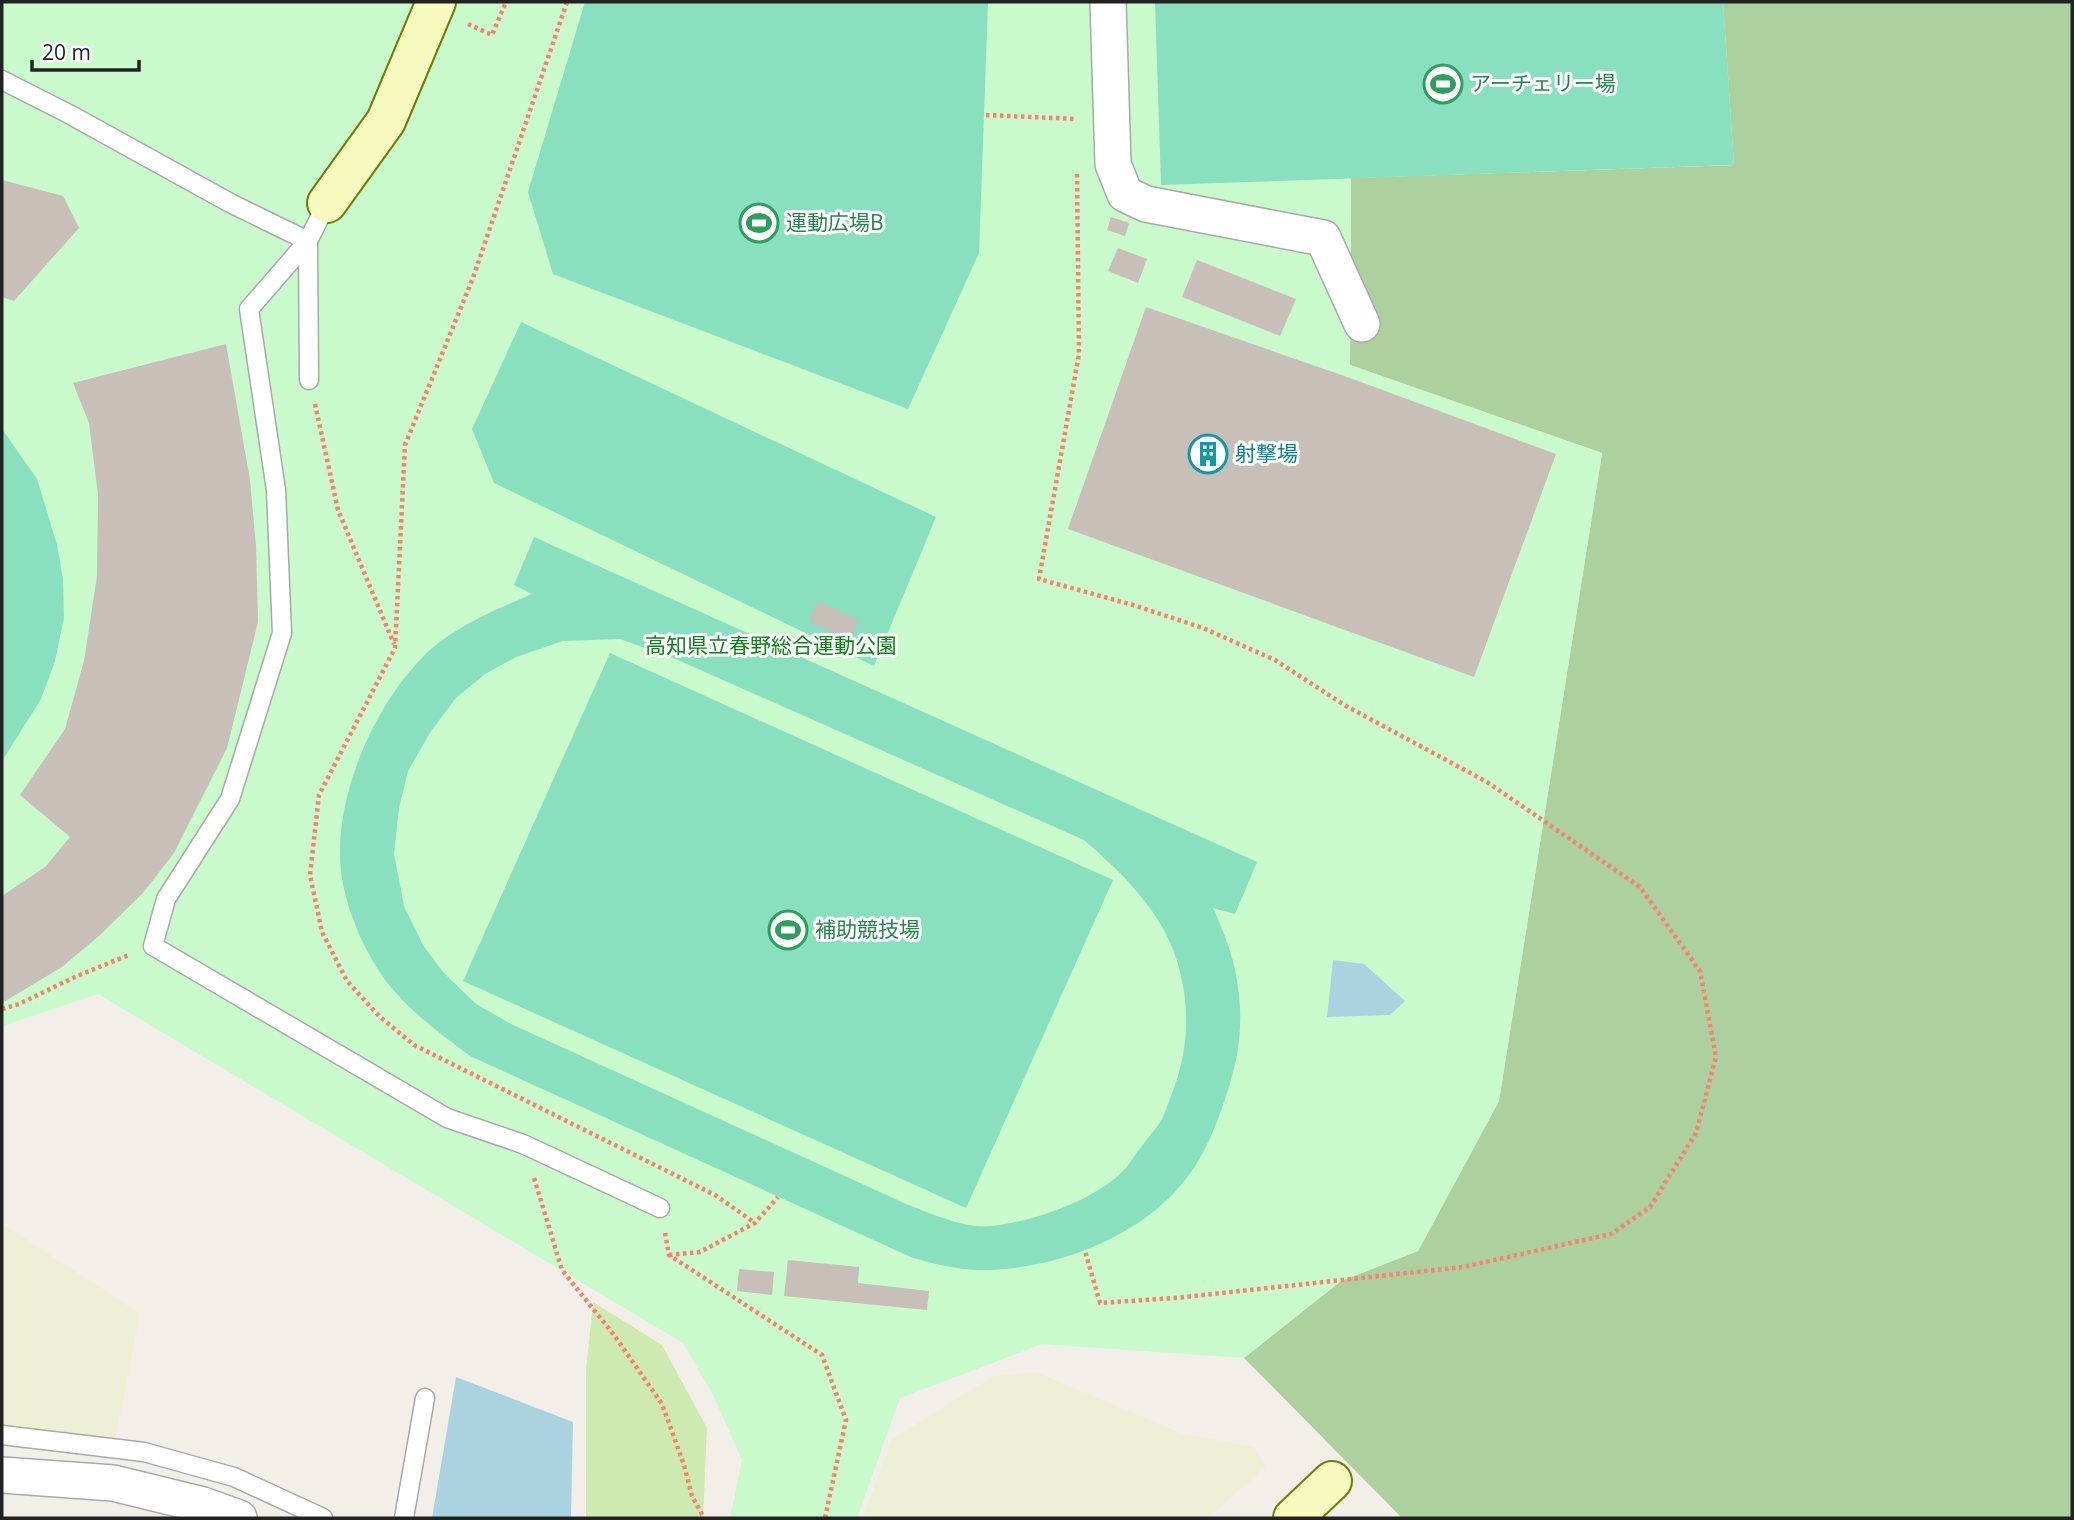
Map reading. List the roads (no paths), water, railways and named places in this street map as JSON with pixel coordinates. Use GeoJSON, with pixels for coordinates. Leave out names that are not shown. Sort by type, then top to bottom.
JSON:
{"type":"FeatureCollection","features":[{"type":"Feature","properties":{"kind":"street"},"geometry":{"type":"LineString","coordinates":[[1108,2],[1113,163],[1125,194],[1146,204],[1323,238],[1362,324]]}},
{"type":"Feature","properties":{"kind":"street"},"geometry":{"type":"LineString","coordinates":[[327,203],[386,121],[435,5]]}},
{"type":"Feature","properties":{"kind":"street"},"geometry":{"type":"LineString","coordinates":[[2,1475],[113,1483],[203,1505],[239,1518]]}},
{"type":"Feature","properties":{"kind":"street"},"geometry":{"type":"LineString","coordinates":[[1293,1518],[1332,1482]]}},
{"type":"Feature","properties":{"kind":"lane"},"geometry":{"type":"LineString","coordinates":[[2,80],[232,204],[308,241]]}},
{"type":"Feature","properties":{"kind":"lane"},"geometry":{"type":"LineString","coordinates":[[327,203],[308,241],[248,309],[276,490],[282,633],[230,799],[166,899],[153,946],[447,1118],[523,1144],[660,1208]]}},
{"type":"Feature","properties":{"kind":"lane"},"geometry":{"type":"LineString","coordinates":[[308,241],[309,380]]}},
{"type":"Feature","properties":{"kind":"lane"},"geometry":{"type":"LineString","coordinates":[[404,1518],[425,1398]]}},
{"type":"Feature","properties":{"kind":"lane"},"geometry":{"type":"LineString","coordinates":[[2,1435],[144,1452],[234,1477],[323,1518]]}},
{"type":"Feature","properties":{"kind":"water"},"geometry":{"type":"Polygon","coordinates":[[[1333,960],[1364,964],[1405,1001],[1390,1015],[1327,1017],[1333,960]]]}},
{"type":"Feature","properties":{"kind":"water"},"geometry":{"type":"Polygon","coordinates":[[[456,1377],[573,1422],[571,1518],[432,1518],[456,1377]]]}},
{"type":"Feature","properties":{"kind":"place","name":"アーチェリー場"},"geometry":{"type":"Point","coordinates":[1443,84]}},
{"type":"Feature","properties":{"kind":"place","name":"運動広場B"},"geometry":{"type":"Point","coordinates":[759,223]}},
{"type":"Feature","properties":{"kind":"place","name":"射撃場"},"geometry":{"type":"Point","coordinates":[1208,454]}},
{"type":"Feature","properties":{"kind":"place","name":"補助競技場"},"geometry":{"type":"Point","coordinates":[788,930]}},
{"type":"Feature","properties":{"kind":"park label","name":"高知県立春野総合運動公園"},"geometry":{"type":"Point","coordinates":[771,646]}}]}
